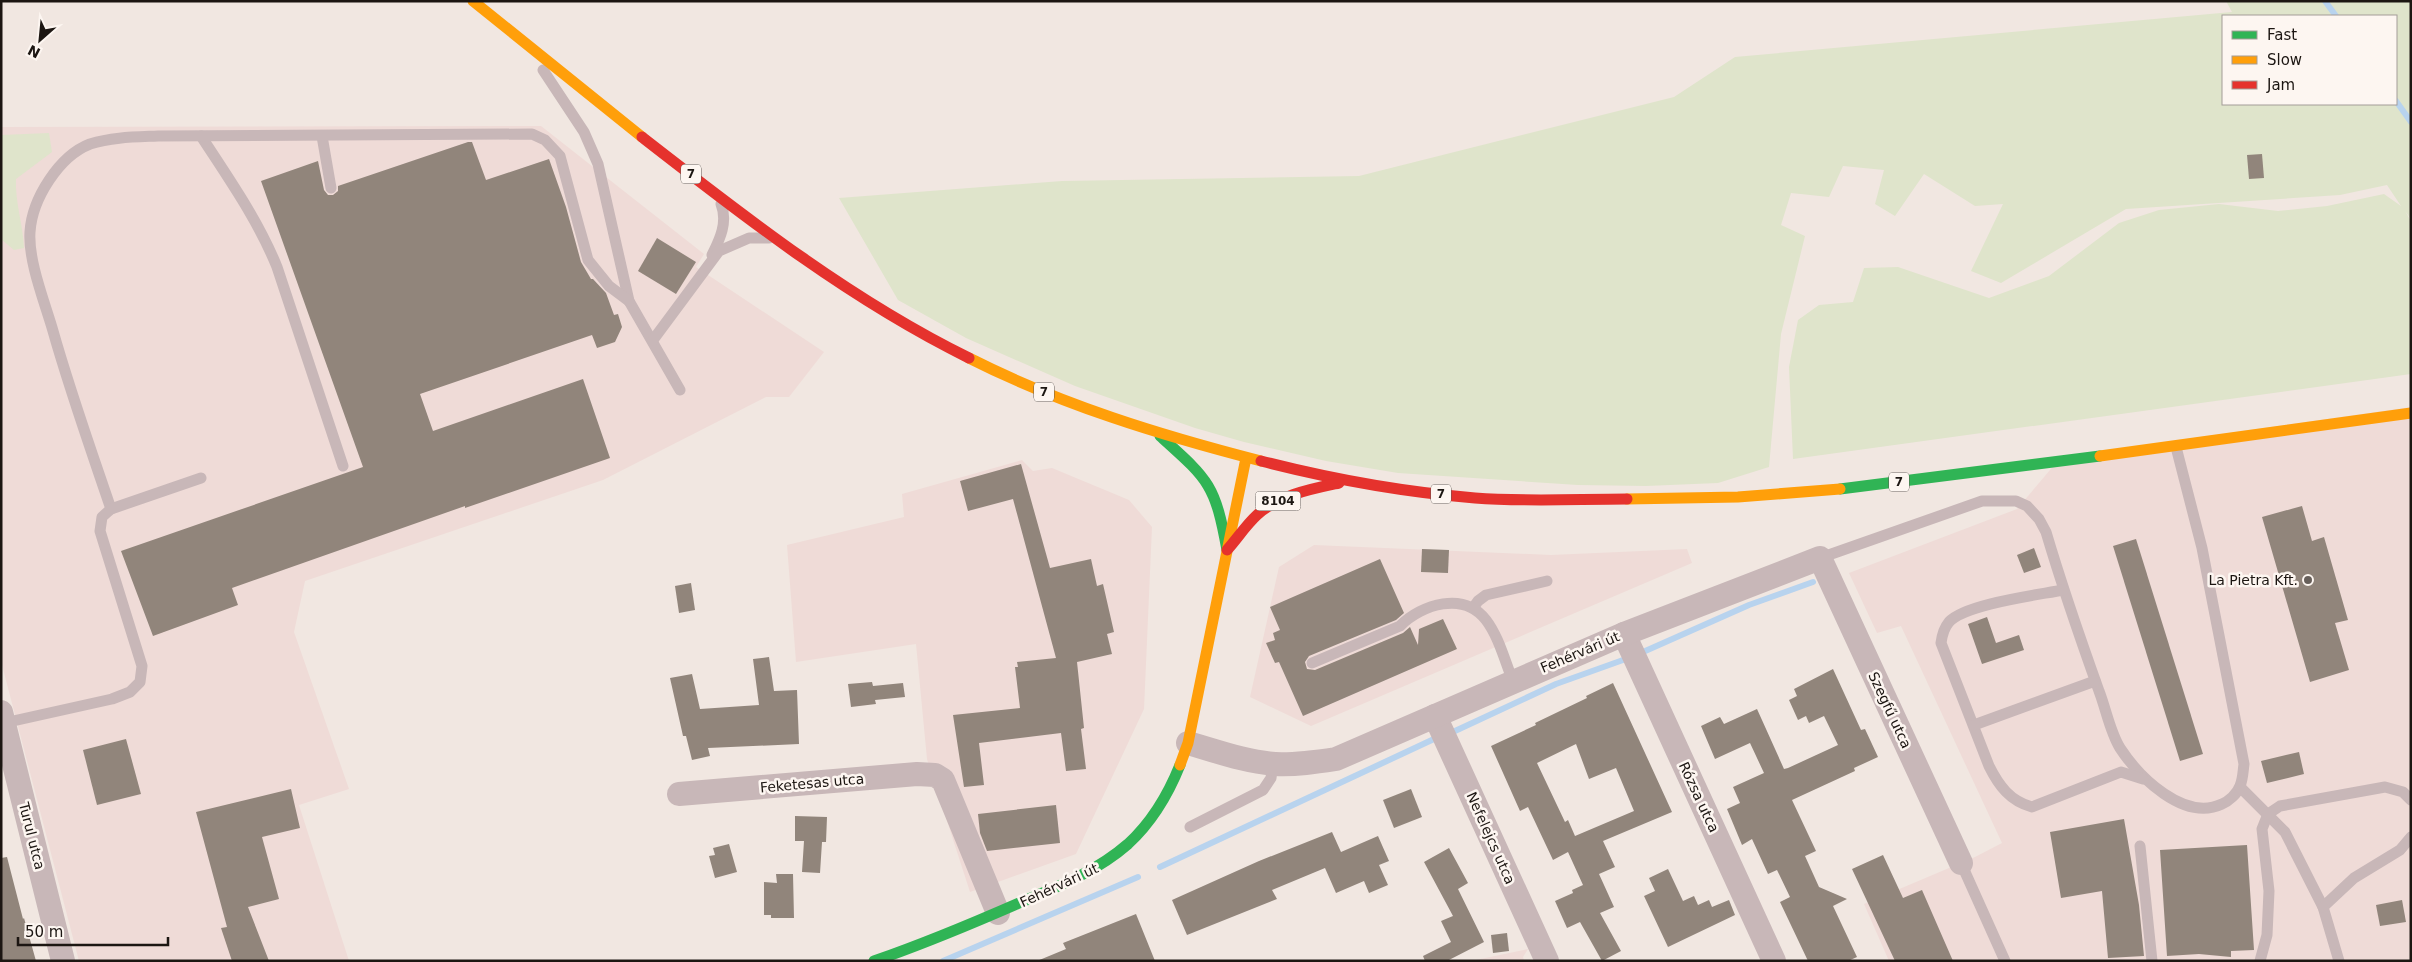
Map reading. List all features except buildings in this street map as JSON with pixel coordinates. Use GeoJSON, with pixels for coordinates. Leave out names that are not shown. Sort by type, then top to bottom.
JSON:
{"type":"FeatureCollection","features":[{"type":"Feature","properties":{"kind":"main road","name":"7"},"geometry":{"type":"LineString","coordinates":[[474,1],[528,47],[774,238],[859,296],[934,341],[993,371],[1076,405],[1157,433],[1246,458],[1346,482],[1478,498],[1705,499],[1850,488],[2176,447],[2411,413]]}},
{"type":"Feature","properties":{"kind":"main road","name":"8104"},"geometry":{"type":"LineString","coordinates":[[1157,433],[1201,474],[1210,487],[1220,513],[1226,550]]}},
{"type":"Feature","properties":{"kind":"main road","name":"Fehérvári út"},"geometry":{"type":"LineString","coordinates":[[874,961],[998,913],[1094,870],[1116,855],[1142,830],[1155,814],[1172,785],[1188,743],[1246,458]]}},
{"type":"Feature","properties":{"kind":"main road","name":"8104"},"geometry":{"type":"LineString","coordinates":[[1226,550],[1258,515],[1277,502],[1310,489],[1346,482]]}},
{"type":"Feature","properties":{"kind":"street","name":"Fehérvári út"},"geometry":{"type":"LineString","coordinates":[[1188,743],[1273,764],[1301,764],[1336,759],[1624,634],[1820,558]]}},
{"type":"Feature","properties":{"kind":"street","name":"Szegfű utca"},"geometry":{"type":"LineString","coordinates":[[1820,558],[1961,863]]}},
{"type":"Feature","properties":{"kind":"street","name":"Rózsa utca"},"geometry":{"type":"LineString","coordinates":[[1624,634],[1774,961]]}},
{"type":"Feature","properties":{"kind":"street","name":"Nefelejcs utca"},"geometry":{"type":"LineString","coordinates":[[1435,716],[1544,960]]}},
{"type":"Feature","properties":{"kind":"street","name":"Turul utca"},"geometry":{"type":"LineString","coordinates":[[2,719],[63,961]]}},
{"type":"Feature","properties":{"kind":"street","name":"Feketesas utca"},"geometry":{"type":"LineString","coordinates":[[679,794],[917,774],[935,775],[943,780],[998,913]]}},
{"type":"Feature","properties":{"kind":"lane"},"geometry":{"type":"LineString","coordinates":[[528,47],[584,132],[598,164],[606,194],[629,301],[680,390]]}},
{"type":"Feature","properties":{"kind":"lane"},"geometry":{"type":"LineString","coordinates":[[111,509],[65,375],[33,258],[30,232],[36,204],[49,182],[65,161],[88,145],[116,138],[532,134],[545,140],[560,156],[588,260],[609,286],[629,301]]}},
{"type":"Feature","properties":{"kind":"lane"},"geometry":{"type":"LineString","coordinates":[[201,136],[265,236],[343,466]]}},
{"type":"Feature","properties":{"kind":"lane"},"geometry":{"type":"LineString","coordinates":[[322,136],[331,188]]}},
{"type":"Feature","properties":{"kind":"lane"},"geometry":{"type":"LineString","coordinates":[[704,184],[720,203],[725,214],[721,234],[707,266]]}},
{"type":"Feature","properties":{"kind":"lane"},"geometry":{"type":"LineString","coordinates":[[653,340],[719,251],[749,238],[774,238]]}},
{"type":"Feature","properties":{"kind":"lane"},"geometry":{"type":"LineString","coordinates":[[2064,590],[1964,611],[1949,622],[1943,632],[1941,643],[1995,778],[2008,794],[2019,803],[2032,807],[2047,803],[2121,772],[2134,774],[2152,783],[2177,801],[2194,808],[2211,809],[2229,800],[2240,787],[2244,764],[2202,548],[2176,447]]}},
{"type":"Feature","properties":{"kind":"lane"},"geometry":{"type":"LineString","coordinates":[[2,719],[112,699],[130,692],[140,682],[142,666],[100,531],[102,517],[111,509],[201,478]]}},
{"type":"Feature","properties":{"kind":"lane","name":"Fehérvári út"},"geometry":{"type":"LineString","coordinates":[[1820,558],[1982,501],[2016,501],[2034,512],[2046,532],[2095,681],[2119,746],[2132,764],[2152,783]]}},
{"type":"Feature","properties":{"kind":"lane"},"geometry":{"type":"LineString","coordinates":[[1473,608],[1486,595],[1547,581]]}},
{"type":"Feature","properties":{"kind":"lane"},"geometry":{"type":"LineString","coordinates":[[1312,662],[1400,626],[1409,617],[1438,604],[1455,602],[1473,608],[1486,620],[1513,681]]}},
{"type":"Feature","properties":{"kind":"lane"},"geometry":{"type":"LineString","coordinates":[[1974,725],[2095,681]]}},
{"type":"Feature","properties":{"kind":"lane"},"geometry":{"type":"LineString","coordinates":[[1190,827],[1263,790],[1271,778],[1273,764]]}},
{"type":"Feature","properties":{"kind":"lane"},"geometry":{"type":"LineString","coordinates":[[2240,787],[2285,832],[2323,907],[2339,961]]}},
{"type":"Feature","properties":{"kind":"lane"},"geometry":{"type":"LineString","coordinates":[[2260,961],[2267,935],[2269,891],[2262,829],[2268,814],[2280,806],[2385,787],[2403,792],[2411,800]]}},
{"type":"Feature","properties":{"kind":"lane"},"geometry":{"type":"LineString","coordinates":[[2323,907],[2354,878],[2400,850],[2411,837]]}},
{"type":"Feature","properties":{"kind":"lane"},"geometry":{"type":"LineString","coordinates":[[2140,846],[2152,961]]}},
{"type":"Feature","properties":{"kind":"lane"},"geometry":{"type":"LineString","coordinates":[[1961,863],[2005,961]]}},
{"type":"Feature","properties":{"kind":"shaded area"},"geometry":{"type":"Polygon","coordinates":[[[541,126],[704,254],[696,267],[824,352],[789,397],[766,397],[603,480],[305,581],[294,632],[349,789],[299,805],[349,961],[79,961],[1,661],[1,127],[541,126]]]}},
{"type":"Feature","properties":{"kind":"shaded area"},"geometry":{"type":"Polygon","coordinates":[[[2411,407],[2411,961],[1889,961],[1864,904],[1975,857],[2002,843],[1901,626],[1877,633],[1849,573],[2017,509],[2061,457],[2411,407]]]}},
{"type":"Feature","properties":{"kind":"shaded area"},"geometry":{"type":"Polygon","coordinates":[[[1022,460],[1033,471],[1052,468],[1129,500],[1152,527],[1144,709],[1076,854],[970,892],[927,759],[916,644],[796,662],[787,545],[904,517],[902,494],[1022,460]]]}},
{"type":"Feature","properties":{"kind":"shaded area"},"geometry":{"type":"Polygon","coordinates":[[[1314,545],[1551,555],[1687,549],[1692,563],[1311,726],[1250,697],[1279,567],[1314,545]]]}},
{"type":"Feature","properties":{"kind":"shaded area"},"geometry":{"type":"Polygon","coordinates":[[[1528,949],[1523,957],[1524,961],[1471,961],[1528,949]]]}},
{"type":"Feature","properties":{"kind":"green space"},"geometry":{"type":"Polygon","coordinates":[[[2226,1],[2411,1],[2411,219],[2405,211],[2411,221],[2411,374],[1793,459],[1789,367],[1798,320],[1819,305],[1853,302],[1864,268],[1898,267],[1989,298],[2049,276],[2119,223],[2159,210],[2219,204],[2278,211],[2327,206],[2384,194],[2401,206],[2387,185],[2340,195],[2126,209],[2001,283],[1971,271],[2003,204],[1975,206],[1924,174],[1895,216],[1875,204],[1884,170],[1843,166],[1829,197],[1791,193],[1781,225],[1805,236],[1781,334],[1769,467],[1718,483],[1646,486],[1578,485],[1398,473],[1326,461],[1244,442],[1195,428],[1075,386],[966,338],[898,300],[839,198],[1062,181],[1359,176],[1674,97],[1735,57],[2232,12],[2226,1]]]}},
{"type":"Feature","properties":{"kind":"green space"},"geometry":{"type":"Polygon","coordinates":[[[49,133],[52,152],[16,179],[24,248],[14,250],[1,239],[1,135],[49,133]]]}},
{"type":"Feature","properties":{"kind":"waterway"},"geometry":{"type":"LineString","coordinates":[[2325,1],[2335,15]]}},
{"type":"Feature","properties":{"kind":"waterway"},"geometry":{"type":"LineString","coordinates":[[2397,102],[2411,122]]}},
{"type":"Feature","properties":{"kind":"waterway"},"geometry":{"type":"LineString","coordinates":[[1643,652],[1749,605],[1813,582]]}},
{"type":"Feature","properties":{"kind":"waterway"},"geometry":{"type":"LineString","coordinates":[[1455,731],[1556,684],[1623,660]]}},
{"type":"Feature","properties":{"kind":"waterway"},"geometry":{"type":"LineString","coordinates":[[1160,867],[1434,739]]}},
{"type":"Feature","properties":{"kind":"waterway"},"geometry":{"type":"LineString","coordinates":[[943,961],[1138,877]]}},
{"type":"Feature","properties":{"kind":"traffic: fast"},"geometry":{"type":"LineString","coordinates":[[1160,436],[1200,474],[1207,485],[1218,511],[1227,550]]}},
{"type":"Feature","properties":{"kind":"traffic: fast"},"geometry":{"type":"LineString","coordinates":[[1840,489],[2100,456]]}},
{"type":"Feature","properties":{"kind":"traffic: fast"},"geometry":{"type":"LineString","coordinates":[[874,961],[947,934],[1048,891],[1103,863],[1128,844],[1145,827],[1165,797],[1180,765]]}},
{"type":"Feature","properties":{"kind":"traffic: slow"},"geometry":{"type":"LineString","coordinates":[[473,1],[642,137]]}},
{"type":"Feature","properties":{"kind":"traffic: slow"},"geometry":{"type":"LineString","coordinates":[[969,358],[1040,390],[1112,417],[1186,441],[1261,461]]}},
{"type":"Feature","properties":{"kind":"traffic: slow"},"geometry":{"type":"LineString","coordinates":[[2100,456],[2411,413]]}},
{"type":"Feature","properties":{"kind":"traffic: slow"},"geometry":{"type":"LineString","coordinates":[[1180,765],[1188,743],[1246,458]]}},
{"type":"Feature","properties":{"kind":"traffic: slow"},"geometry":{"type":"LineString","coordinates":[[1627,499],[1738,497],[1840,489]]}},
{"type":"Feature","properties":{"kind":"traffic: jam"},"geometry":{"type":"LineString","coordinates":[[642,137],[720,198],[841,284],[925,335],[969,358]]}},
{"type":"Feature","properties":{"kind":"traffic: jam"},"geometry":{"type":"LineString","coordinates":[[1261,461],[1367,484],[1475,498],[1513,500],[1627,499]]}},
{"type":"Feature","properties":{"kind":"traffic: jam"},"geometry":{"type":"LineString","coordinates":[[1227,550],[1253,519],[1275,502],[1296,494],[1339,483]]}},
{"type":"Feature","properties":{"kind":"place","name":"La Pietra Kft."},"geometry":{"type":"Point","coordinates":[2308,580]}}]}
